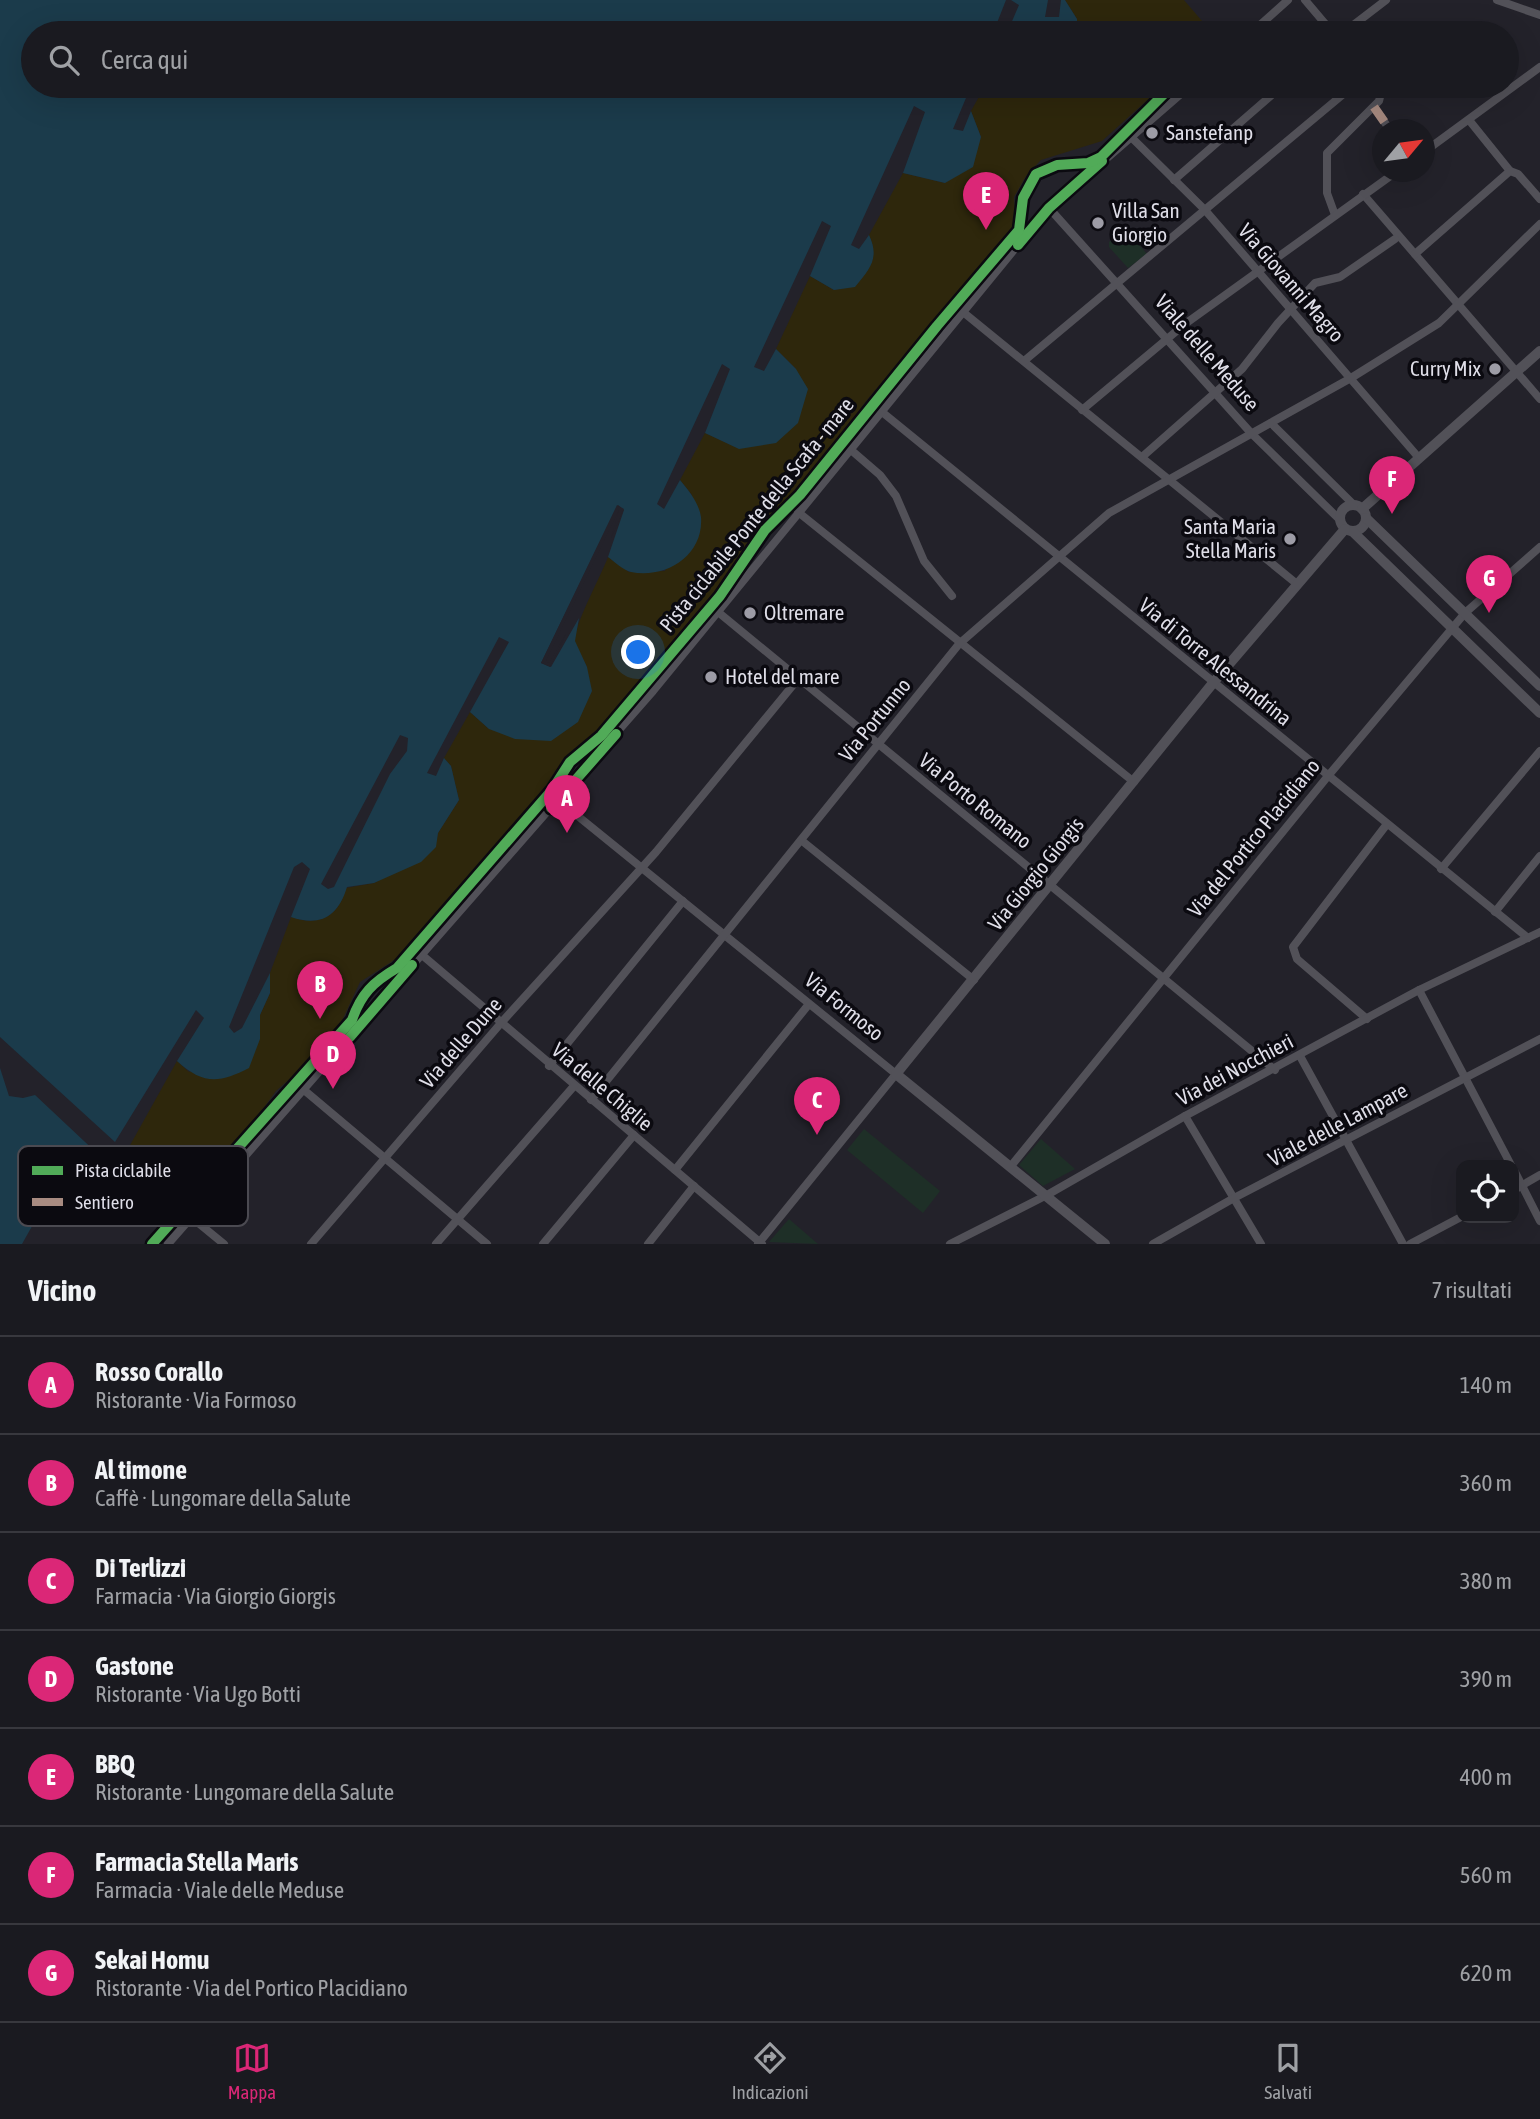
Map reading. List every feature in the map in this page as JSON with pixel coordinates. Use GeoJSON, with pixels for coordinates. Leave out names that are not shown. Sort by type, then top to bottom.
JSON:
{"type":"FeatureCollection","features":[{"type":"Feature","properties":{"kind":"street"},"geometry":{"type":"LineString","coordinates":[[1264,21],[1288,0]]}},
{"type":"Feature","properties":{"kind":"street"},"geometry":{"type":"LineString","coordinates":[[1305,0],[1323,21]]}},
{"type":"Feature","properties":{"kind":"street"},"geometry":{"type":"LineString","coordinates":[[1359,21],[1386,0]]}},
{"type":"Feature","properties":{"kind":"street"},"geometry":{"type":"LineString","coordinates":[[1497,0],[1540,15]]}},
{"type":"Feature","properties":{"kind":"street"},"geometry":{"type":"LineString","coordinates":[[1519,83],[1540,67]]}},
{"type":"Feature","properties":{"kind":"street"},"geometry":{"type":"LineString","coordinates":[[248,1153],[558,800],[718,612],[1049,208],[1176,98]]}},
{"type":"Feature","properties":{"kind":"street"},"geometry":{"type":"LineString","coordinates":[[1174,180],[1268,98]]}},
{"type":"Feature","properties":{"kind":"street"},"geometry":{"type":"LineString","coordinates":[[1024,361],[1339,98]]}},
{"type":"Feature","properties":{"kind":"street"},"geometry":{"type":"LineString","coordinates":[[1335,215],[1326,186],[1326,153],[1380,98]]}},
{"type":"Feature","properties":{"kind":"street"},"geometry":{"type":"LineString","coordinates":[[1435,144],[1498,98]]}},
{"type":"Feature","properties":{"kind":"street"},"geometry":{"type":"LineString","coordinates":[[1374,107],[1382,119]]}},
{"type":"Feature","properties":{"kind":"street"},"geometry":{"type":"LineString","coordinates":[[1469,120],[1510,171],[1518,174],[1540,199]]}},
{"type":"Feature","properties":{"kind":"street","name":"Via Giovanni Magro"},"geometry":{"type":"LineString","coordinates":[[1130,136],[1205,210],[1419,458]]}},
{"type":"Feature","properties":{"kind":"street"},"geometry":{"type":"LineString","coordinates":[[1415,254],[1510,171]]}},
{"type":"Feature","properties":{"kind":"street"},"geometry":{"type":"LineString","coordinates":[[1082,410],[1168,338],[1381,182]]}},
{"type":"Feature","properties":{"kind":"street"},"geometry":{"type":"LineString","coordinates":[[1363,194],[1540,399]]}},
{"type":"Feature","properties":{"kind":"street","name":"Viale delle Meduse"},"geometry":{"type":"LineString","coordinates":[[1049,208],[1251,433],[1540,713]]}},
{"type":"Feature","properties":{"kind":"street","name":"Via Portunno"},"geometry":{"type":"LineString","coordinates":[[591,1100],[959,644],[1104,516],[1167,478],[1350,378],[1436,326],[1540,224]]}},
{"type":"Feature","properties":{"kind":"street"},"geometry":{"type":"LineString","coordinates":[[1142,457],[1249,361],[1290,309],[1315,283],[1340,277],[1395,239]]}},
{"type":"Feature","properties":{"kind":"street"},"geometry":{"type":"LineString","coordinates":[[963,312],[1297,584]]}},
{"type":"Feature","properties":{"kind":"street"},"geometry":{"type":"LineString","coordinates":[[1361,511],[1363,527],[1346,527],[1344,509],[1361,511],[1540,351]]}},
{"type":"Feature","properties":{"kind":"street","name":"Via di Torre Alessandrina"},"geometry":{"type":"LineString","coordinates":[[882,412],[1528,937]]}},
{"type":"Feature","properties":{"kind":"street","name":"Viale delle Meduse"},"geometry":{"type":"LineString","coordinates":[[1271,423],[1540,686]]}},
{"type":"Feature","properties":{"kind":"street"},"geometry":{"type":"LineString","coordinates":[[851,450],[880,475],[896,496],[924,561],[952,596]]}},
{"type":"Feature","properties":{"kind":"street"},"geometry":{"type":"LineString","coordinates":[[798,512],[1134,782]]}},
{"type":"Feature","properties":{"kind":"street","name":"Via Giorgio Giorgis"},"geometry":{"type":"LineString","coordinates":[[760,1243],[1052,886],[1213,683],[1346,527]]}},
{"type":"Feature","properties":{"kind":"street","name":"Via del Portico Placidiano"},"geometry":{"type":"LineString","coordinates":[[1011,1166],[1328,776],[1465,613],[1540,547]]}},
{"type":"Feature","properties":{"kind":"street","name":"Via Porto Romano"},"geometry":{"type":"LineString","coordinates":[[718,612],[1275,1070]]}},
{"type":"Feature","properties":{"kind":"street","name":"Via delle Dune"},"geometry":{"type":"LineString","coordinates":[[311,1244],[500,1023],[641,868],[798,679]]}},
{"type":"Feature","properties":{"kind":"street"},"geometry":{"type":"LineString","coordinates":[[1441,869],[1540,751]]}},
{"type":"Feature","properties":{"kind":"street","name":"Via Formoso"},"geometry":{"type":"LineString","coordinates":[[558,800],[1105,1244]]}},
{"type":"Feature","properties":{"kind":"street"},"geometry":{"type":"LineString","coordinates":[[1367,1019],[1297,958],[1293,949],[1296,939],[1387,824]]}},
{"type":"Feature","properties":{"kind":"street"},"geometry":{"type":"LineString","coordinates":[[801,840],[974,980]]}},
{"type":"Feature","properties":{"kind":"street"},"geometry":{"type":"LineString","coordinates":[[1496,912],[1540,856]]}},
{"type":"Feature","properties":{"kind":"street"},"geometry":{"type":"LineString","coordinates":[[549,1066],[683,901]]}},
{"type":"Feature","properties":{"kind":"street","name":"Via dei Nocchieri"},"geometry":{"type":"LineString","coordinates":[[950,1244],[1046,1195],[1185,1116],[1275,1070],[1419,990],[1540,932]]}},
{"type":"Feature","properties":{"kind":"street","name":"Via delle Chiglie"},"geometry":{"type":"LineString","coordinates":[[422,955],[549,1066],[760,1243]]}},
{"type":"Feature","properties":{"kind":"street"},"geometry":{"type":"LineString","coordinates":[[1419,990],[1509,1160]]}},
{"type":"Feature","properties":{"kind":"street"},"geometry":{"type":"LineString","coordinates":[[675,1170],[809,1003]]}},
{"type":"Feature","properties":{"kind":"street","name":"Viale delle Lampare"},"geometry":{"type":"LineString","coordinates":[[1153,1244],[1234,1198],[1540,1039]]}},
{"type":"Feature","properties":{"kind":"street"},"geometry":{"type":"LineString","coordinates":[[1300,1056],[1403,1244]]}},
{"type":"Feature","properties":{"kind":"street"},"geometry":{"type":"LineString","coordinates":[[436,1244],[574,1086]]}},
{"type":"Feature","properties":{"kind":"street"},"geometry":{"type":"LineString","coordinates":[[304,1090],[487,1244]]}},
{"type":"Feature","properties":{"kind":"street"},"geometry":{"type":"LineString","coordinates":[[1185,1116],[1261,1244]]}},
{"type":"Feature","properties":{"kind":"street"},"geometry":{"type":"LineString","coordinates":[[543,1244],[634,1135]]}},
{"type":"Feature","properties":{"kind":"street"},"geometry":{"type":"LineString","coordinates":[[1519,1187],[1540,1175]]}},
{"type":"Feature","properties":{"kind":"street"},"geometry":{"type":"LineString","coordinates":[[648,1244],[694,1186]]}},
{"type":"Feature","properties":{"kind":"street"},"geometry":{"type":"LineString","coordinates":[[1519,1190],[1540,1221]]}},
{"type":"Feature","properties":{"kind":"street"},"geometry":{"type":"LineString","coordinates":[[1410,1244],[1456,1220]]}},
{"type":"Feature","properties":{"kind":"street"},"geometry":{"type":"LineString","coordinates":[[168,1244],[183,1226]]}},
{"type":"Feature","properties":{"kind":"street"},"geometry":{"type":"LineString","coordinates":[[202,1226],[224,1244]]}},
{"type":"Feature","properties":{"kind":"green space"},"geometry":{"type":"Polygon","coordinates":[[[1125,229],[1147,254],[1128,268],[1109,247],[1109,242],[1125,229]]]}},
{"type":"Feature","properties":{"kind":"green space"},"geometry":{"type":"Polygon","coordinates":[[[864,1129],[940,1191],[923,1213],[847,1150],[864,1129]]]}},
{"type":"Feature","properties":{"kind":"green space"},"geometry":{"type":"Polygon","coordinates":[[[1041,1139],[1075,1169],[1043,1186],[1019,1165],[1041,1139]]]}},
{"type":"Feature","properties":{"kind":"green space"},"geometry":{"type":"Polygon","coordinates":[[[789,1219],[818,1244],[769,1242],[789,1219]]]}},
{"type":"Feature","properties":{"kind":"sand"},"geometry":{"type":"Polygon","coordinates":[[[1065,0],[1184,0],[1202,21],[1077,21],[1065,0]]]}},
{"type":"Feature","properties":{"kind":"sand"},"geometry":{"type":"Polygon","coordinates":[[[978,98],[1150,98],[1102,141],[1041,160],[1026,176],[1014,197],[1016,224],[867,400],[861,408],[863,411],[783,509],[759,534],[756,532],[739,563],[657,665],[596,734],[570,758],[565,759],[547,791],[402,955],[360,982],[340,1025],[301,1069],[276,1091],[233,1146],[130,1146],[177,1061],[189,1072],[260,1039],[260,1015],[270,993],[270,973],[291,917],[310,921],[326,917],[338,906],[346,888],[374,883],[435,847],[438,833],[459,800],[451,766],[444,758],[470,712],[489,729],[587,667],[575,641],[576,634],[608,557],[629,572],[665,571],[692,495],[680,480],[705,433],[740,449],[796,369],[776,349],[810,276],[834,290],[855,286],[865,274],[873,257],[869,235],[903,173],[945,183],[981,137],[971,111],[978,98]]]}},
{"type":"Feature","properties":{"kind":"water"},"geometry":{"type":"Polygon","coordinates":[[[0,0],[1006,0],[998,21],[21,21],[21,98],[966,98],[953,129],[963,131],[971,111],[981,137],[973,167],[945,183],[903,173],[925,112],[914,106],[851,245],[859,249],[869,235],[874,250],[869,269],[855,287],[834,290],[810,276],[831,226],[822,221],[754,367],[764,371],[776,349],[796,369],[808,389],[798,423],[776,443],[739,449],[705,433],[730,369],[722,364],[657,504],[664,509],[680,480],[693,497],[701,517],[700,531],[689,553],[680,562],[657,572],[631,572],[622,568],[608,557],[624,510],[618,505],[541,663],[551,667],[579,618],[575,641],[587,667],[592,691],[578,722],[551,741],[515,739],[489,729],[470,712],[509,642],[499,637],[427,773],[436,776],[444,758],[451,766],[459,800],[438,833],[436,847],[421,862],[374,883],[347,887],[339,906],[319,920],[291,917],[310,869],[302,862],[294,867],[229,1027],[234,1033],[242,1028],[270,973],[270,993],[260,1015],[260,1039],[249,1068],[229,1077],[212,1079],[195,1074],[177,1061],[204,1018],[196,1010],[115,1142],[0,1037],[0,0]],[[400,735],[321,884],[328,889],[334,887],[390,774],[407,751],[408,738],[400,735]]]}},
{"type":"Feature","properties":{"kind":"water"},"geometry":{"type":"Polygon","coordinates":[[[1011,0],[1048,0],[1045,17],[1059,17],[1061,0],[1065,0],[1077,21],[1012,21],[1019,5],[1011,0]]]}},
{"type":"Feature","properties":{"kind":"water"},"geometry":{"type":"Polygon","coordinates":[[[0,1068],[9,1096],[23,1098],[35,1095],[89,1146],[18,1146],[18,1226],[32,1226],[22,1244],[0,1244],[0,1068]]]}},
{"type":"Feature","properties":{"kind":"pier"},"geometry":{"type":"Polygon","coordinates":[[[617,505],[624,509],[611,538],[619,510],[546,661],[549,663],[566,634],[550,667],[541,663],[617,505]]]}},
{"type":"Feature","properties":{"kind":"marked path"},"geometry":{"type":"LineString","coordinates":[[1374,107],[1382,119]]}},
{"type":"Feature","properties":{"kind":"cycle path","name":"Pista ciclabile Ponte della Scafa - mare"},"geometry":{"type":"LineString","coordinates":[[240,1146],[352,1020],[359,1003],[369,990],[397,968],[552,790],[570,762],[601,736],[720,596],[765,530],[800,495],[1019,230],[1023,198],[1036,174],[1057,165],[1088,163],[1101,157],[1160,98]]}},
{"type":"Feature","properties":{"kind":"cycle path"},"geometry":{"type":"LineString","coordinates":[[1018,245],[1049,208],[1102,161]]}},
{"type":"Feature","properties":{"kind":"cycle path"},"geometry":{"type":"LineString","coordinates":[[551,808],[616,734]]}},
{"type":"Feature","properties":{"kind":"cycle path"},"geometry":{"type":"LineString","coordinates":[[350,1037],[412,965]]}},
{"type":"Feature","properties":{"kind":"cycle path","name":"Pista ciclabile Ponte della Scafa - mare"},"geometry":{"type":"LineString","coordinates":[[152,1244],[168,1226]]}},
{"type":"Feature","properties":{"kind":"place","name":"Sanstefanp"},"geometry":{"type":"Point","coordinates":[1152,133]}},
{"type":"Feature","properties":{"kind":"place","name":"Villa San Giorgio"},"geometry":{"type":"Point","coordinates":[1098,223]}},
{"type":"Feature","properties":{"kind":"place","name":"BBQ"},"geometry":{"type":"Point","coordinates":[986,230]}},
{"type":"Feature","properties":{"kind":"place","name":"Curry Mix"},"geometry":{"type":"Point","coordinates":[1495,369]}},
{"type":"Feature","properties":{"kind":"place","name":"Farmacia Stella Maris"},"geometry":{"type":"Point","coordinates":[1392,514]}},
{"type":"Feature","properties":{"kind":"place","name":"Santa Maria Stella Maris"},"geometry":{"type":"Point","coordinates":[1290,539]}},
{"type":"Feature","properties":{"kind":"place","name":"Oltremare"},"geometry":{"type":"Point","coordinates":[750,613]}},
{"type":"Feature","properties":{"kind":"place","name":"Sekai Homu"},"geometry":{"type":"Point","coordinates":[1489,613]}},
{"type":"Feature","properties":{"kind":"place","name":"Hotel del mare"},"geometry":{"type":"Point","coordinates":[711,677]}},
{"type":"Feature","properties":{"kind":"place","name":"Rosso Corallo"},"geometry":{"type":"Point","coordinates":[567,833]}},
{"type":"Feature","properties":{"kind":"place","name":"Al timone"},"geometry":{"type":"Point","coordinates":[320,1019]}},
{"type":"Feature","properties":{"kind":"place","name":"Gastone"},"geometry":{"type":"Point","coordinates":[333,1089]}},
{"type":"Feature","properties":{"kind":"place","name":"Di Terlizzi"},"geometry":{"type":"Point","coordinates":[817,1135]}}]}
